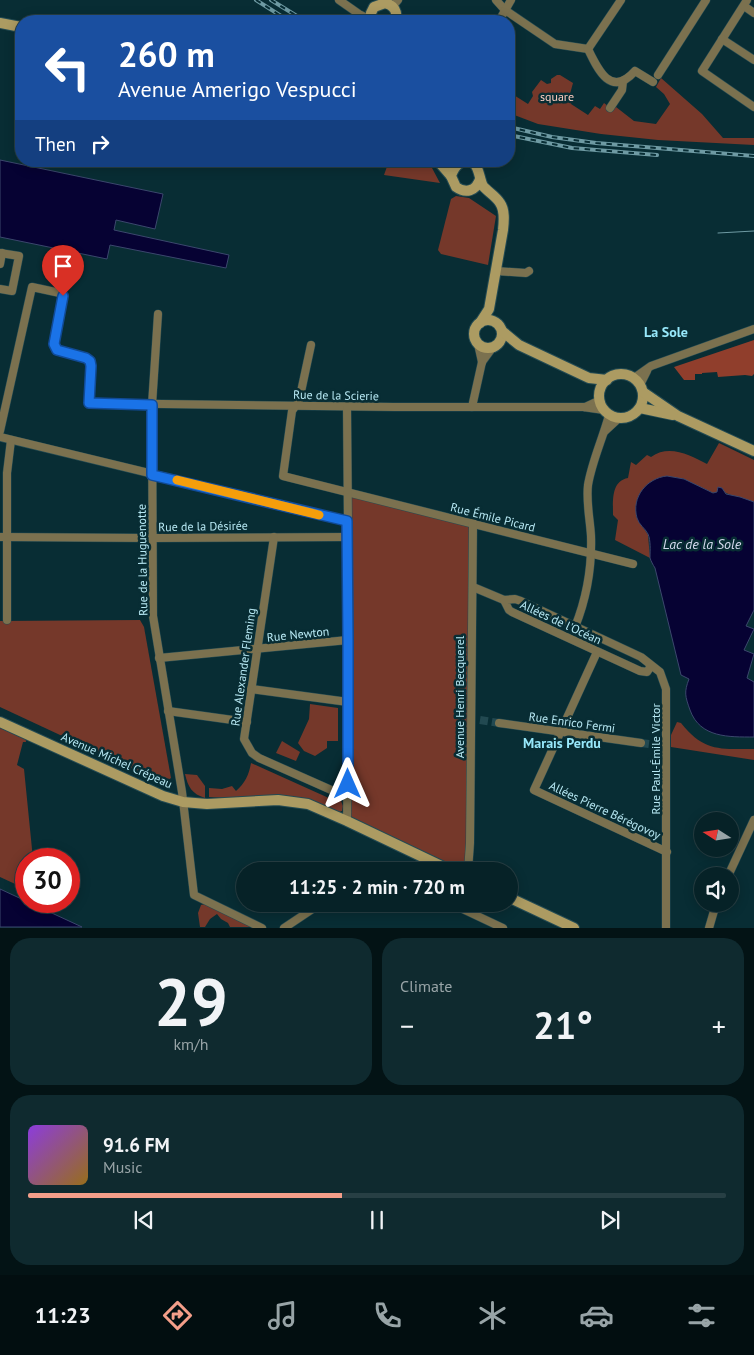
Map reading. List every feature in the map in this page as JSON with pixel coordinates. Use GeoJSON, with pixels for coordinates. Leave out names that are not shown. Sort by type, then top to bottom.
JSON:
{"type":"FeatureCollection","features":[{"type":"Feature","properties":{"kind":"street"},"geometry":{"type":"LineString","coordinates":[[338,0],[347,6],[359,10],[381,7],[397,15]]}},
{"type":"Feature","properties":{"kind":"street"},"geometry":{"type":"LineString","coordinates":[[496,0],[512,15]]}},
{"type":"Feature","properties":{"kind":"street"},"geometry":{"type":"LineString","coordinates":[[502,15],[511,0]]}},
{"type":"Feature","properties":{"kind":"street"},"geometry":{"type":"LineString","coordinates":[[588,49],[621,0]]}},
{"type":"Feature","properties":{"kind":"street"},"geometry":{"type":"LineString","coordinates":[[658,75],[706,0]]}},
{"type":"Feature","properties":{"kind":"street"},"geometry":{"type":"LineString","coordinates":[[754,13],[746,3],[702,71],[754,107]]}},
{"type":"Feature","properties":{"kind":"street"},"geometry":{"type":"LineString","coordinates":[[515,17],[555,44],[588,49]]}},
{"type":"Feature","properties":{"kind":"street"},"geometry":{"type":"LineString","coordinates":[[0,23],[15,26]]}},
{"type":"Feature","properties":{"kind":"street"},"geometry":{"type":"LineString","coordinates":[[722,39],[754,60]]}},
{"type":"Feature","properties":{"kind":"street"},"geometry":{"type":"LineString","coordinates":[[588,49],[601,74],[610,80],[616,82],[623,81],[635,71],[653,82]]}},
{"type":"Feature","properties":{"kind":"street"},"geometry":{"type":"LineString","coordinates":[[610,108],[622,90],[623,81]]}},
{"type":"Feature","properties":{"kind":"street"},"geometry":{"type":"LineString","coordinates":[[444,167],[452,176]]}},
{"type":"Feature","properties":{"kind":"street"},"geometry":{"type":"LineString","coordinates":[[455,167],[452,176],[453,183],[459,189],[463,191],[472,190],[485,195],[503,214]]}},
{"type":"Feature","properties":{"kind":"street"},"geometry":{"type":"LineString","coordinates":[[472,190],[476,188],[480,180],[480,172],[476,167]]}},
{"type":"Feature","properties":{"kind":"street"},"geometry":{"type":"LineString","coordinates":[[472,407],[482,362],[474,333],[489,309],[503,230],[503,214],[500,203],[484,187],[480,180]]}},
{"type":"Feature","properties":{"kind":"street"},"geometry":{"type":"LineString","coordinates":[[0,264],[1,253],[19,256],[12,292],[0,289]]}},
{"type":"Feature","properties":{"kind":"street"},"geometry":{"type":"LineString","coordinates":[[496,271],[526,273],[529,271]]}},
{"type":"Feature","properties":{"kind":"street","name":"Rue de la Scierie"},"geometry":{"type":"LineString","coordinates":[[0,431],[32,287],[63,295],[54,344],[57,350],[86,358],[90,361],[89,403],[152,405],[606,407]]}},
{"type":"Feature","properties":{"kind":"street"},"geometry":{"type":"LineString","coordinates":[[482,362],[502,336],[492,313],[491,298]]}},
{"type":"Feature","properties":{"kind":"street","name":"Rue de la Huguenotte"},"geometry":{"type":"LineString","coordinates":[[158,314],[152,405],[153,616],[183,802],[194,895],[262,928]]}},
{"type":"Feature","properties":{"kind":"street"},"geometry":{"type":"LineString","coordinates":[[480,322],[489,320],[519,346],[589,378],[607,380],[620,374],[639,385],[678,416]]}},
{"type":"Feature","properties":{"kind":"street"},"geometry":{"type":"LineString","coordinates":[[589,378],[606,407],[631,416],[640,408],[643,398],[639,385],[651,366],[754,328]]}},
{"type":"Feature","properties":{"kind":"street"},"geometry":{"type":"LineString","coordinates":[[478,344],[486,348],[496,345],[519,346]]}},
{"type":"Feature","properties":{"kind":"street"},"geometry":{"type":"LineString","coordinates":[[296,406],[299,401],[311,345]]}},
{"type":"Feature","properties":{"kind":"street"},"geometry":{"type":"LineString","coordinates":[[575,626],[585,601],[591,553],[588,485],[605,431],[607,380]]}},
{"type":"Feature","properties":{"kind":"street","name":"Rue Émile Picard"},"geometry":{"type":"LineString","coordinates":[[296,406],[292,411],[283,476],[634,564]]}},
{"type":"Feature","properties":{"kind":"street"},"geometry":{"type":"LineString","coordinates":[[346,821],[348,797],[347,406]]}},
{"type":"Feature","properties":{"kind":"street"},"geometry":{"type":"LineString","coordinates":[[640,408],[678,416],[754,451]]}},
{"type":"Feature","properties":{"kind":"street"},"geometry":{"type":"LineString","coordinates":[[0,437],[347,521]]}},
{"type":"Feature","properties":{"kind":"street"},"geometry":{"type":"LineString","coordinates":[[7,620],[4,473],[11,440]]}},
{"type":"Feature","properties":{"kind":"street","name":"Avenue Henri Becquerel"},"geometry":{"type":"LineString","coordinates":[[469,862],[473,523]]}},
{"type":"Feature","properties":{"kind":"street","name":"Rue de la Désirée"},"geometry":{"type":"LineString","coordinates":[[4,537],[347,537]]}},
{"type":"Feature","properties":{"kind":"street","name":"Rue Alexander Fleming"},"geometry":{"type":"LineString","coordinates":[[274,537],[244,739],[252,754],[348,797]]}},
{"type":"Feature","properties":{"kind":"street"},"geometry":{"type":"LineString","coordinates":[[473,587],[504,600]]}},
{"type":"Feature","properties":{"kind":"street","name":"Allées de l'Océan"},"geometry":{"type":"LineString","coordinates":[[515,599],[521,601],[575,626],[646,660],[650,668],[647,672],[640,671],[597,652],[512,612],[504,600],[515,599]]}},
{"type":"Feature","properties":{"kind":"street","name":"Rue Newton"},"geometry":{"type":"LineString","coordinates":[[159,658],[348,640]]}},
{"type":"Feature","properties":{"kind":"street","name":"Allées Pierre Bérégovoy"},"geometry":{"type":"LineString","coordinates":[[597,652],[534,790],[667,852]]}},
{"type":"Feature","properties":{"kind":"street","name":"Rue Paul-Émile Victor"},"geometry":{"type":"LineString","coordinates":[[650,668],[660,672],[666,688],[666,928]]}},
{"type":"Feature","properties":{"kind":"street"},"geometry":{"type":"LineString","coordinates":[[251,689],[348,702]]}},
{"type":"Feature","properties":{"kind":"street"},"geometry":{"type":"LineString","coordinates":[[168,711],[247,722]]}},
{"type":"Feature","properties":{"kind":"street","name":"Avenue Michel Crépeau"},"geometry":{"type":"LineString","coordinates":[[0,722],[163,796],[183,802],[207,804],[278,800],[308,804],[433,862]]}},
{"type":"Feature","properties":{"kind":"street","name":"Rue Enrico Fermi"},"geometry":{"type":"LineString","coordinates":[[499,723],[641,743]]}},
{"type":"Feature","properties":{"kind":"street"},"geometry":{"type":"LineString","coordinates":[[733,867],[751,835],[754,820]]}},
{"type":"Feature","properties":{"kind":"street"},"geometry":{"type":"LineString","coordinates":[[518,902],[574,928]]}},
{"type":"Feature","properties":{"kind":"street"},"geometry":{"type":"LineString","coordinates":[[284,928],[308,912]]}},
{"type":"Feature","properties":{"kind":"street"},"geometry":{"type":"LineString","coordinates":[[469,912],[503,928]]}},
{"type":"Feature","properties":{"kind":"street"},"geometry":{"type":"LineString","coordinates":[[709,928],[714,912]]}},
{"type":"Feature","properties":{"kind":"green space","name":"square"},"geometry":{"type":"Polygon","coordinates":[[[560,75],[573,83],[570,94],[574,96],[571,104],[588,115],[595,106],[600,109],[604,103],[613,110],[616,107],[634,121],[656,124],[670,104],[664,94],[656,87],[661,78],[702,114],[723,138],[754,138],[754,145],[658,140],[601,134],[538,124],[515,115],[515,96],[528,104],[533,96],[532,92],[541,80],[547,84],[551,83],[551,79],[560,75]]]}},
{"type":"Feature","properties":{"kind":"green space"},"geometry":{"type":"Polygon","coordinates":[[[387,167],[429,167],[432,168],[440,183],[384,175],[387,167]]]}},
{"type":"Feature","properties":{"kind":"green space"},"geometry":{"type":"Polygon","coordinates":[[[456,196],[469,198],[496,216],[488,265],[441,254],[438,250],[451,199],[456,196]]]}},
{"type":"Feature","properties":{"kind":"green space"},"geometry":{"type":"Polygon","coordinates":[[[719,443],[754,460],[754,502],[731,495],[718,488],[717,492],[713,493],[684,479],[672,477],[637,500],[636,516],[648,535],[650,558],[615,540],[618,520],[613,515],[614,492],[618,483],[628,478],[631,462],[636,465],[647,455],[651,457],[665,451],[672,451],[687,454],[707,464],[719,443]]]}},
{"type":"Feature","properties":{"kind":"green space"},"geometry":{"type":"Polygon","coordinates":[[[347,492],[473,523],[468,862],[435,862],[348,816],[347,492]]]}},
{"type":"Feature","properties":{"kind":"green space"},"geometry":{"type":"Polygon","coordinates":[[[140,620],[144,627],[171,778],[163,783],[0,707],[0,621],[140,620]]]}},
{"type":"Feature","properties":{"kind":"green space"},"geometry":{"type":"Polygon","coordinates":[[[310,704],[338,708],[338,741],[327,741],[327,748],[315,756],[304,751],[298,743],[309,719],[310,704]]]}},
{"type":"Feature","properties":{"kind":"green space"},"geometry":{"type":"Polygon","coordinates":[[[0,722],[25,733],[26,742],[23,742],[17,765],[24,769],[32,848],[15,848],[15,884],[0,877],[0,722]]]}},
{"type":"Feature","properties":{"kind":"green space"},"geometry":{"type":"Polygon","coordinates":[[[677,722],[681,723],[697,739],[713,747],[754,749],[754,760],[671,747],[671,735],[677,722]]]}},
{"type":"Feature","properties":{"kind":"green space"},"geometry":{"type":"Polygon","coordinates":[[[282,741],[300,752],[296,761],[276,753],[282,741]]]}},
{"type":"Feature","properties":{"kind":"green space"},"geometry":{"type":"Polygon","coordinates":[[[251,763],[331,799],[333,795],[341,801],[342,811],[339,812],[315,803],[209,797],[209,788],[222,789],[232,786],[236,791],[246,778],[251,763]]]}},
{"type":"Feature","properties":{"kind":"green space"},"geometry":{"type":"Polygon","coordinates":[[[185,774],[197,775],[205,786],[205,798],[191,789],[185,774]]]}},
{"type":"Feature","properties":{"kind":"green space"},"geometry":{"type":"Polygon","coordinates":[[[205,904],[257,927],[230,927],[217,914],[210,919],[205,927],[200,927],[198,913],[201,905],[205,904]]]}},
{"type":"Feature","properties":{"kind":"shaded area"},"geometry":{"type":"Polygon","coordinates":[[[754,340],[754,374],[752,376],[718,377],[717,372],[695,374],[695,380],[684,380],[674,367],[754,340]]]}},
{"type":"Feature","properties":{"kind":"water"},"geometry":{"type":"Polygon","coordinates":[[[0,160],[15,163],[15,167],[34,167],[163,194],[155,229],[116,220],[114,230],[229,255],[226,268],[110,245],[107,259],[0,237],[0,160]]]}},
{"type":"Feature","properties":{"kind":"water","name":"Lac de la Sole"},"geometry":{"type":"Polygon","coordinates":[[[667,476],[684,479],[713,493],[717,492],[718,487],[722,488],[726,494],[754,502],[754,610],[746,626],[754,629],[744,650],[754,654],[747,678],[754,682],[754,737],[725,736],[708,731],[695,719],[688,705],[686,687],[689,679],[681,675],[655,568],[650,558],[649,537],[637,518],[636,510],[636,503],[642,490],[653,480],[667,476]]]}},
{"type":"Feature","properties":{"kind":"water"},"geometry":{"type":"Polygon","coordinates":[[[0,889],[15,896],[15,913],[52,913],[82,927],[0,927],[0,889]]]}},
{"type":"Feature","properties":{"kind":"tunnel"},"geometry":{"type":"LineString","coordinates":[[480,720],[499,723]]}},
{"type":"Feature","properties":{"kind":"tunnel"},"geometry":{"type":"LineString","coordinates":[[641,743],[656,745]]}},
{"type":"Feature","properties":{"kind":"tram line"},"geometry":{"type":"LineString","coordinates":[[718,233],[754,231]]}},
{"type":"Feature","properties":{"kind":"railway"},"geometry":{"type":"LineString","coordinates":[[256,0],[280,15]]}},
{"type":"Feature","properties":{"kind":"railway"},"geometry":{"type":"LineString","coordinates":[[271,0],[295,15]]}},
{"type":"Feature","properties":{"kind":"railway"},"geometry":{"type":"LineString","coordinates":[[515,128],[552,137],[596,143],[754,156]]}},
{"type":"Feature","properties":{"kind":"railway"},"geometry":{"type":"LineString","coordinates":[[515,136],[572,148],[657,155]]}},
{"type":"Feature","properties":{"kind":"slow traffic"},"geometry":{"type":"LineString","coordinates":[[177,480],[319,515]]}},
{"type":"Feature","properties":{"kind":"district","name":"La Sole"},"geometry":{"type":"Point","coordinates":[666,332]}},
{"type":"Feature","properties":{"kind":"district","name":"Marais Perdu"},"geometry":{"type":"Point","coordinates":[562,743]}},
{"type":"Feature","properties":{"kind":"route"},"geometry":{"type":"LineString","coordinates":[[63,296],[54,344],[55,348],[60,352],[88,358],[90,361],[89,403],[152,405],[152,475],[347,521],[348,784]]}}]}
